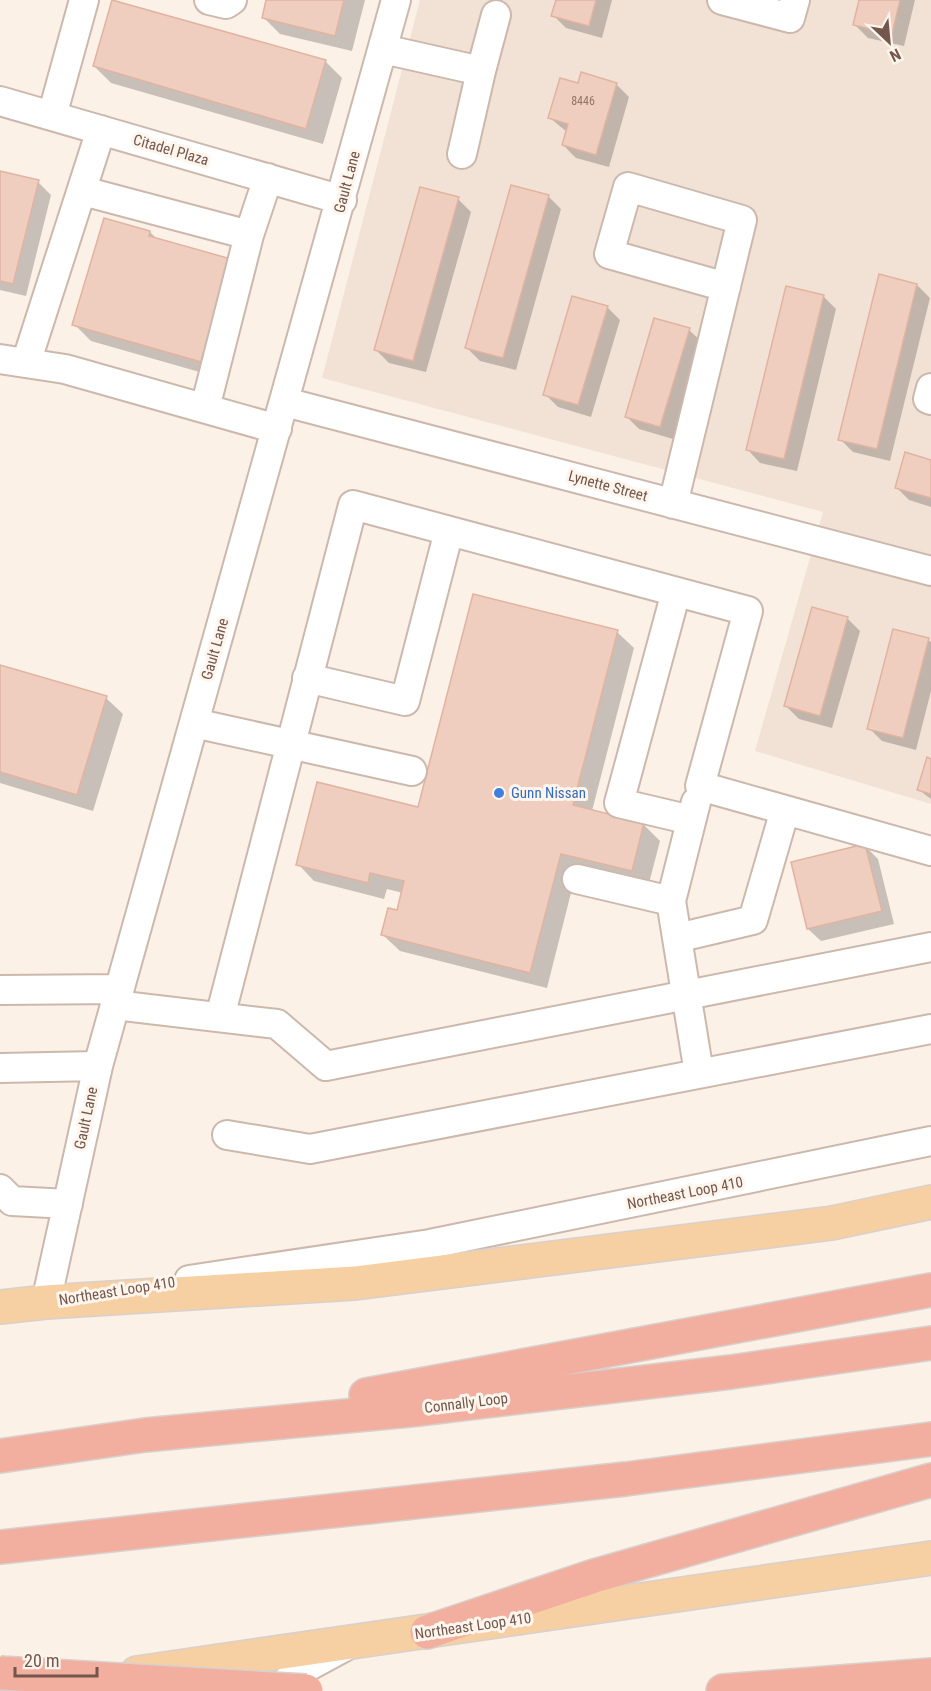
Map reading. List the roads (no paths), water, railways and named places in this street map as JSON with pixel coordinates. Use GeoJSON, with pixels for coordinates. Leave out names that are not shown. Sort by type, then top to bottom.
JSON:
{"type":"FeatureCollection","features":[{"type":"Feature","properties":{"kind":"highway"},"geometry":{"type":"LineString","coordinates":[[145,1435],[931,1290]]}},
{"type":"Feature","properties":{"kind":"highway","name":"Connally Loop"},"geometry":{"type":"LineString","coordinates":[[0,1456],[145,1435],[410,1410],[696,1377],[931,1343]]}},
{"type":"Feature","properties":{"kind":"highway"},"geometry":{"type":"LineString","coordinates":[[0,1547],[626,1479],[931,1438]]}},
{"type":"Feature","properties":{"kind":"highway"},"geometry":{"type":"LineString","coordinates":[[427,1632],[594,1576],[931,1480]]}},
{"type":"Feature","properties":{"kind":"highway"},"geometry":{"type":"LineString","coordinates":[[0,1673],[306,1691]]}},
{"type":"Feature","properties":{"kind":"highway"},"geometry":{"type":"LineString","coordinates":[[723,1691],[931,1675]]}},
{"type":"Feature","properties":{"kind":"main road","name":"Northeast Loop 410"},"geometry":{"type":"LineString","coordinates":[[0,1307],[46,1302],[355,1283],[832,1223],[931,1202]]}},
{"type":"Feature","properties":{"kind":"main road","name":"Northeast Loop 410"},"geometry":{"type":"LineString","coordinates":[[14,1691],[931,1558]]}},
{"type":"Feature","properties":{"kind":"street"},"geometry":{"type":"LineString","coordinates":[[52,116],[84,0]]}},
{"type":"Feature","properties":{"kind":"street"},"geometry":{"type":"LineString","coordinates":[[209,0],[226,4],[232,0]]}},
{"type":"Feature","properties":{"kind":"street","name":"Gault Lane"},"geometry":{"type":"LineString","coordinates":[[46,1302],[98,1066],[342,200],[396,0]]}},
{"type":"Feature","properties":{"kind":"street"},"geometry":{"type":"LineString","coordinates":[[722,0],[790,18],[795,0]]}},
{"type":"Feature","properties":{"kind":"street"},"geometry":{"type":"LineString","coordinates":[[462,154],[496,15]]}},
{"type":"Feature","properties":{"kind":"street"},"geometry":{"type":"LineString","coordinates":[[383,49],[481,71]]}},
{"type":"Feature","properties":{"kind":"street","name":"Citadel Plaza"},"geometry":{"type":"LineString","coordinates":[[0,101],[342,200]]}},
{"type":"Feature","properties":{"kind":"street"},"geometry":{"type":"LineString","coordinates":[[101,130],[83,191],[13,361],[65,369],[277,429]]}},
{"type":"Feature","properties":{"kind":"street"},"geometry":{"type":"LineString","coordinates":[[205,408],[249,235],[268,178]]}},
{"type":"Feature","properties":{"kind":"street"},"geometry":{"type":"LineString","coordinates":[[673,504],[726,287],[742,220],[628,187],[609,254],[726,287]]}},
{"type":"Feature","properties":{"kind":"street"},"geometry":{"type":"LineString","coordinates":[[83,191],[249,235]]}},
{"type":"Feature","properties":{"kind":"street"},"geometry":{"type":"LineString","coordinates":[[931,388],[928,399],[931,400]]}},
{"type":"Feature","properties":{"kind":"street","name":"Lynette Street"},"geometry":{"type":"LineString","coordinates":[[285,402],[931,571]]}},
{"type":"Feature","properties":{"kind":"street"},"geometry":{"type":"LineString","coordinates":[[220,1017],[353,506],[748,611],[671,900],[699,1074]]}},
{"type":"Feature","properties":{"kind":"street"},"geometry":{"type":"LineString","coordinates":[[307,678],[405,700],[449,531]]}},
{"type":"Feature","properties":{"kind":"street"},"geometry":{"type":"LineString","coordinates":[[676,592],[619,803],[691,820]]}},
{"type":"Feature","properties":{"kind":"street"},"geometry":{"type":"LineString","coordinates":[[194,723],[412,771]]}},
{"type":"Feature","properties":{"kind":"street"},"geometry":{"type":"LineString","coordinates":[[700,786],[931,851]]}},
{"type":"Feature","properties":{"kind":"street"},"geometry":{"type":"LineString","coordinates":[[677,938],[753,920],[785,810]]}},
{"type":"Feature","properties":{"kind":"street"},"geometry":{"type":"LineString","coordinates":[[577,879],[671,900]]}},
{"type":"Feature","properties":{"kind":"street"},"geometry":{"type":"LineString","coordinates":[[0,990],[117,997],[220,1017],[277,1024],[326,1066],[931,947]]}},
{"type":"Feature","properties":{"kind":"street"},"geometry":{"type":"LineString","coordinates":[[227,1135],[310,1149],[931,1029]]}},
{"type":"Feature","properties":{"kind":"street"},"geometry":{"type":"LineString","coordinates":[[0,1068],[98,1066]]}},
{"type":"Feature","properties":{"kind":"street","name":"Northeast Loop 410"},"geometry":{"type":"LineString","coordinates":[[46,1302],[430,1244],[931,1142]]}},
{"type":"Feature","properties":{"kind":"street"},"geometry":{"type":"LineString","coordinates":[[4,1202],[68,1204]]}},
{"type":"Feature","properties":{"kind":"street"},"geometry":{"type":"LineString","coordinates":[[275,1691],[298,1672],[350,1644]]}},
{"type":"Feature","properties":{"kind":"place","name":"Gunn Nissan"},"geometry":{"type":"Point","coordinates":[499,793]}}]}
